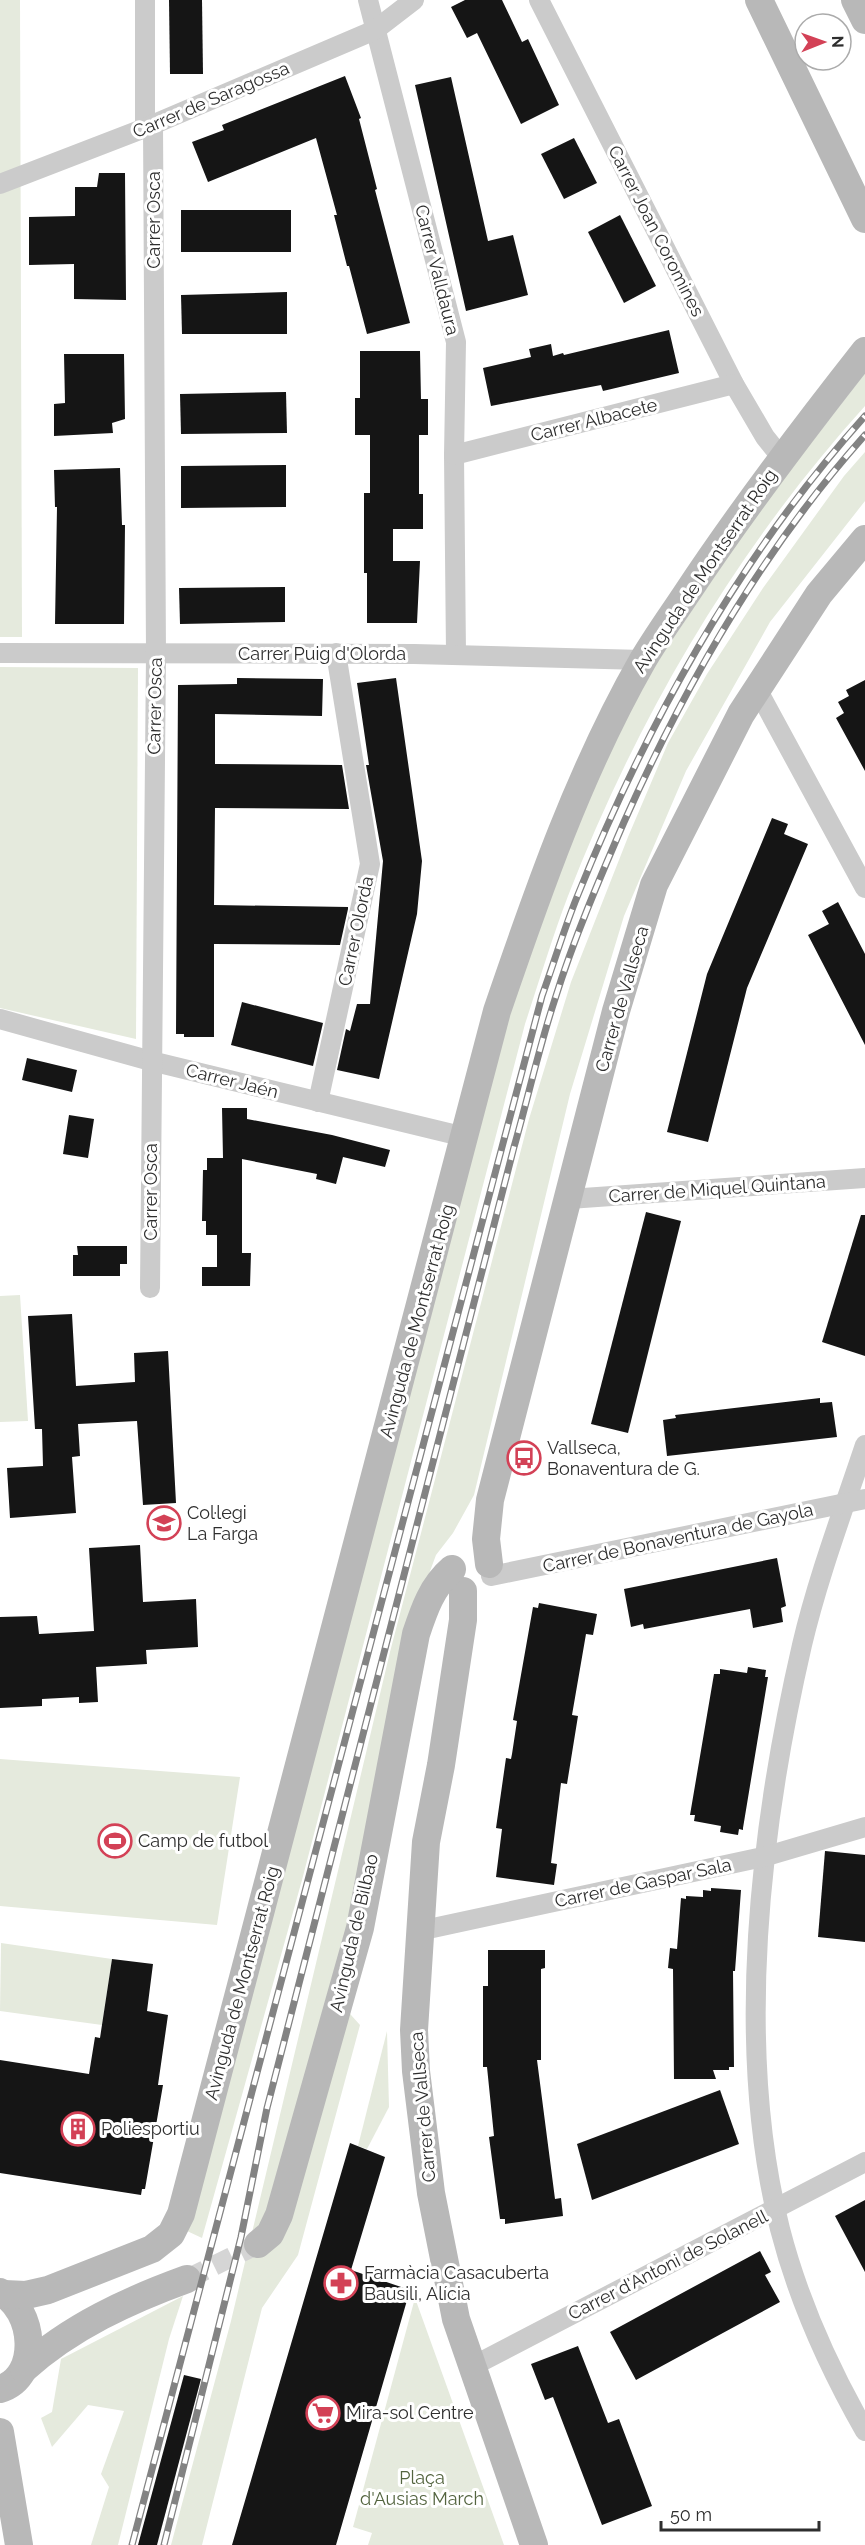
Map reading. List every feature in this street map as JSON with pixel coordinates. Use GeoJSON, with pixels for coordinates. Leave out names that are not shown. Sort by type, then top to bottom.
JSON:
{"type":"FeatureCollection","features":[{"type":"Feature","properties":{"kind":"street","name":"Carrer Osca"},"geometry":{"type":"LineString","coordinates":[[145,0],[149,126],[156,654],[150,1288]]}},
{"type":"Feature","properties":{"kind":"street","name":"Carrer Valldaura"},"geometry":{"type":"LineString","coordinates":[[368,0],[456,342],[454,455],[456,654]]}},
{"type":"Feature","properties":{"kind":"street","name":"Carrer de Saragossa"},"geometry":{"type":"LineString","coordinates":[[0,184],[149,126],[375,30],[414,0]]}},
{"type":"Feature","properties":{"kind":"street","name":"Carrer Joan Coromines"},"geometry":{"type":"LineString","coordinates":[[539,0],[735,384],[765,437],[781,457]]}},
{"type":"Feature","properties":{"kind":"street"},"geometry":{"type":"LineString","coordinates":[[759,0],[865,219]]}},
{"type":"Feature","properties":{"kind":"street"},"geometry":{"type":"LineString","coordinates":[[855,0],[865,20]]}},
{"type":"Feature","properties":{"kind":"street","name":"Avinguda de Montserrat Roig"},"geometry":{"type":"LineString","coordinates":[[2,2293],[26,2295],[48,2290],[152,2249],[171,2234],[181,2214],[497,1011],[540,885],[594,756],[643,660],[718,545],[781,457],[865,351]]}},
{"type":"Feature","properties":{"kind":"street","name":"Carrer Albacete"},"geometry":{"type":"LineString","coordinates":[[454,455],[735,384]]}},
{"type":"Feature","properties":{"kind":"street","name":"Carrer de Vallseca"},"geometry":{"type":"LineString","coordinates":[[534,2545],[456,2319],[431,2193],[416,2071],[414,2030],[426,1842],[441,1765],[471,1576],[486,1539],[489,1507],[616,1011],[654,885],[741,714],[819,594],[865,539]]}},
{"type":"Feature","properties":{"kind":"street","name":"Carrer Puig d'Olorda"},"geometry":{"type":"LineString","coordinates":[[0,653],[456,654],[643,660]]}},
{"type":"Feature","properties":{"kind":"street","name":"Carrer Olorda"},"geometry":{"type":"LineString","coordinates":[[318,1102],[370,864],[336,653]]}},
{"type":"Feature","properties":{"kind":"street"},"geometry":{"type":"LineString","coordinates":[[757,689],[865,888]]}},
{"type":"Feature","properties":{"kind":"street","name":"Carrer Jaén"},"geometry":{"type":"LineString","coordinates":[[0,1020],[151,1061],[465,1137]]}},
{"type":"Feature","properties":{"kind":"street","name":"Carrer de Miquel Quintana"},"geometry":{"type":"LineString","coordinates":[[569,1199],[865,1178]]}},
{"type":"Feature","properties":{"kind":"street"},"geometry":{"type":"LineString","coordinates":[[865,1445],[856,1501],[803,1644],[779,1758],[761,1902],[756,2022],[763,2137],[780,2229],[803,2300],[839,2385],[865,2431]]}},
{"type":"Feature","properties":{"kind":"street","name":"Carrer de Bonaventura de Gayola"},"geometry":{"type":"LineString","coordinates":[[471,1576],[856,1501]]}},
{"type":"Feature","properties":{"kind":"street","name":"Avinguda de Bilbao"},"geometry":{"type":"LineString","coordinates":[[258,2244],[270,2234],[279,2215],[360,1928],[412,1657],[423,1613],[443,1576],[471,1576]]}},
{"type":"Feature","properties":{"kind":"street","name":"Carrer de Gaspar Sala"},"geometry":{"type":"LineString","coordinates":[[419,1931],[767,1856],[865,1827]]}},
{"type":"Feature","properties":{"kind":"street","name":"Carrer d'Antoni de Solanell"},"geometry":{"type":"LineString","coordinates":[[471,2367],[865,2162]]}},
{"type":"Feature","properties":{"kind":"street"},"geometry":{"type":"LineString","coordinates":[[12,2381],[45,2350],[69,2333],[153,2291],[187,2279]]}},
{"type":"Feature","properties":{"kind":"street"},"geometry":{"type":"LineString","coordinates":[[19,2545],[1,2433],[12,2381],[27,2358],[27,2331],[35,2302],[48,2290]]}},
{"type":"Feature","properties":{"kind":"street"},"geometry":{"type":"LineString","coordinates":[[2,2293],[16,2306],[27,2331]]}},
{"type":"Feature","properties":{"kind":"street"},"geometry":{"type":"LineString","coordinates":[[27,2331],[69,2333]]}},
{"type":"Feature","properties":{"kind":"green space"},"geometry":{"type":"Polygon","coordinates":[[[0,0],[20,0],[22,637],[0,637],[0,0]]]}},
{"type":"Feature","properties":{"kind":"green space"},"geometry":{"type":"Polygon","coordinates":[[[865,373],[865,406],[818,461],[732,577],[658,700],[596,829],[562,912],[525,1024],[302,1880],[202,2238],[187,2231],[519,974],[585,798],[642,685],[757,513],[865,373]]]}},
{"type":"Feature","properties":{"kind":"green space"},"geometry":{"type":"Polygon","coordinates":[[[865,452],[865,501],[770,622],[686,771],[624,916],[570,1094],[474,1495],[453,1533],[436,1555],[426,1582],[334,1996],[360,2025],[298,2255],[262,2308],[202,2545],[171,2545],[231,2321],[390,1652],[529,1119],[571,982],[668,743],[707,674],[763,588],[844,476],[865,452]]]}},
{"type":"Feature","properties":{"kind":"green space"},"geometry":{"type":"Polygon","coordinates":[[[0,667],[138,668],[136,1039],[0,1008],[0,667]]]}},
{"type":"Feature","properties":{"kind":"green space"},"geometry":{"type":"Polygon","coordinates":[[[20,1295],[28,1421],[0,1422],[0,1296],[20,1295]]]}},
{"type":"Feature","properties":{"kind":"green space","name":"Camp de futbol"},"geometry":{"type":"Polygon","coordinates":[[[0,1759],[240,1777],[217,1925],[0,1906],[0,1759]]]}},
{"type":"Feature","properties":{"kind":"green space"},"geometry":{"type":"Polygon","coordinates":[[[1,1943],[112,1959],[102,2025],[0,2011],[1,1943]]]}},
{"type":"Feature","properties":{"kind":"green space"},"geometry":{"type":"Polygon","coordinates":[[[387,2031],[389,2107],[367,2149],[358,2146],[387,2031]]]}},
{"type":"Feature","properties":{"kind":"green space"},"geometry":{"type":"Polygon","coordinates":[[[183,2296],[169,2339],[118,2545],[91,2545],[109,2487],[101,2474],[124,2411],[88,2405],[52,2447],[41,2418],[52,2412],[61,2359],[183,2296]]]}},
{"type":"Feature","properties":{"kind":"green space","name":"Plaça d'Ausias March"},"geometry":{"type":"Polygon","coordinates":[[[415,2298],[504,2545],[368,2545],[372,2533],[353,2527],[415,2298]]]}},
{"type":"Feature","properties":{"kind":"building"},"geometry":{"type":"Polygon","coordinates":[[[169,0],[202,0],[203,74],[170,74],[169,0]]]}},
{"type":"Feature","properties":{"kind":"building"},"geometry":{"type":"Polygon","coordinates":[[[465,0],[502,0],[522,42],[528,39],[559,105],[521,124],[477,33],[467,38],[451,7],[465,0]]]}},
{"type":"Feature","properties":{"kind":"building"},"geometry":{"type":"Polygon","coordinates":[[[345,76],[361,118],[359,119],[377,189],[375,190],[410,323],[367,334],[349,266],[347,266],[334,215],[337,215],[316,138],[208,182],[192,142],[224,130],[222,125],[345,76]]]}},
{"type":"Feature","properties":{"kind":"building"},"geometry":{"type":"Polygon","coordinates":[[[451,77],[488,241],[513,235],[528,295],[466,311],[415,85],[451,77]]]}},
{"type":"Feature","properties":{"kind":"building"},"geometry":{"type":"Polygon","coordinates":[[[574,138],[597,183],[564,199],[541,154],[574,138]]]}},
{"type":"Feature","properties":{"kind":"building"},"geometry":{"type":"Polygon","coordinates":[[[99,173],[125,173],[126,300],[74,299],[74,264],[29,265],[29,217],[75,216],[75,187],[97,187],[99,173]]]}},
{"type":"Feature","properties":{"kind":"building"},"geometry":{"type":"Polygon","coordinates":[[[181,210],[291,210],[291,252],[181,252],[181,210]]]}},
{"type":"Feature","properties":{"kind":"building"},"geometry":{"type":"Polygon","coordinates":[[[620,215],[656,286],[624,303],[588,232],[620,215]]]}},
{"type":"Feature","properties":{"kind":"building"},"geometry":{"type":"Polygon","coordinates":[[[287,292],[287,334],[182,334],[181,295],[287,292]]]}},
{"type":"Feature","properties":{"kind":"building"},"geometry":{"type":"Polygon","coordinates":[[[669,330],[679,373],[603,391],[601,385],[491,406],[483,368],[531,357],[529,349],[551,344],[553,356],[563,353],[564,355],[669,330]]]}},
{"type":"Feature","properties":{"kind":"building"},"geometry":{"type":"Polygon","coordinates":[[[360,351],[420,351],[421,399],[428,399],[428,435],[419,435],[419,494],[423,494],[423,529],[393,529],[393,561],[420,561],[417,623],[367,623],[367,573],[364,573],[364,493],[370,493],[370,435],[355,435],[355,398],[360,398],[360,351]]]}},
{"type":"Feature","properties":{"kind":"building"},"geometry":{"type":"Polygon","coordinates":[[[64,354],[124,354],[125,419],[112,423],[113,433],[54,436],[54,404],[65,403],[64,354]]]}},
{"type":"Feature","properties":{"kind":"building"},"geometry":{"type":"Polygon","coordinates":[[[286,392],[287,433],[181,434],[180,394],[286,392]]]}},
{"type":"Feature","properties":{"kind":"building"},"geometry":{"type":"Polygon","coordinates":[[[286,465],[286,507],[181,508],[181,466],[286,465]]]}},
{"type":"Feature","properties":{"kind":"building"},"geometry":{"type":"Polygon","coordinates":[[[120,468],[122,525],[125,525],[124,624],[55,624],[57,507],[55,507],[54,470],[120,468]]]}},
{"type":"Feature","properties":{"kind":"building"},"geometry":{"type":"Polygon","coordinates":[[[285,587],[285,622],[180,624],[179,588],[285,587]]]}},
{"type":"Feature","properties":{"kind":"building"},"geometry":{"type":"Polygon","coordinates":[[[237,678],[323,679],[322,716],[215,714],[215,764],[342,765],[349,809],[215,808],[214,905],[348,907],[348,909],[340,945],[214,944],[214,1037],[184,1037],[184,1034],[176,1034],[178,685],[237,684],[237,678]]]}},
{"type":"Feature","properties":{"kind":"building"},"geometry":{"type":"Polygon","coordinates":[[[396,678],[422,861],[417,914],[379,1079],[337,1070],[346,1029],[350,1031],[357,1004],[370,1004],[383,861],[366,765],[369,765],[357,683],[396,678]]]}},
{"type":"Feature","properties":{"kind":"building"},"geometry":{"type":"Polygon","coordinates":[[[865,680],[865,771],[836,718],[844,713],[838,702],[849,696],[846,690],[865,680]]]}},
{"type":"Feature","properties":{"kind":"building"},"geometry":{"type":"Polygon","coordinates":[[[772,818],[788,824],[784,834],[808,844],[747,988],[708,1142],[667,1132],[707,974],[772,818]]]}},
{"type":"Feature","properties":{"kind":"building"},"geometry":{"type":"Polygon","coordinates":[[[838,902],[865,954],[865,1045],[808,935],[829,924],[822,911],[838,902]]]}},
{"type":"Feature","properties":{"kind":"building"},"geometry":{"type":"Polygon","coordinates":[[[242,1002],[323,1023],[313,1066],[231,1045],[242,1002]]]}},
{"type":"Feature","properties":{"kind":"building"},"geometry":{"type":"Polygon","coordinates":[[[27,1058],[77,1070],[72,1092],[22,1080],[27,1058]]]}},
{"type":"Feature","properties":{"kind":"building"},"geometry":{"type":"Polygon","coordinates":[[[222,1108],[247,1108],[247,1119],[332,1135],[390,1150],[385,1167],[343,1157],[336,1184],[316,1179],[317,1174],[242,1159],[242,1253],[251,1253],[250,1286],[202,1286],[202,1267],[217,1267],[217,1235],[206,1235],[206,1221],[202,1221],[203,1170],[207,1170],[207,1158],[223,1158],[222,1108]]]}},
{"type":"Feature","properties":{"kind":"building"},"geometry":{"type":"Polygon","coordinates":[[[69,1115],[94,1119],[88,1158],[63,1154],[69,1115]]]}},
{"type":"Feature","properties":{"kind":"building"},"geometry":{"type":"Polygon","coordinates":[[[646,1212],[681,1221],[628,1433],[591,1424],[646,1212]]]}},
{"type":"Feature","properties":{"kind":"building"},"geometry":{"type":"Polygon","coordinates":[[[861,1215],[865,1215],[865,1356],[822,1342],[861,1215]]]}},
{"type":"Feature","properties":{"kind":"building"},"geometry":{"type":"Polygon","coordinates":[[[77,1246],[127,1246],[127,1264],[120,1264],[120,1276],[73,1276],[73,1255],[78,1255],[77,1246]]]}},
{"type":"Feature","properties":{"kind":"building"},"geometry":{"type":"Polygon","coordinates":[[[72,1314],[76,1386],[135,1382],[134,1353],[168,1351],[176,1503],[143,1505],[137,1421],[78,1424],[80,1456],[72,1457],[76,1513],[10,1518],[7,1468],[43,1466],[42,1429],[35,1429],[28,1316],[72,1314]]]}},
{"type":"Feature","properties":{"kind":"building"},"geometry":{"type":"Polygon","coordinates":[[[820,1398],[820,1403],[832,1402],[837,1437],[667,1456],[663,1420],[676,1418],[675,1415],[820,1398]]]}},
{"type":"Feature","properties":{"kind":"building"},"geometry":{"type":"Polygon","coordinates":[[[140,1545],[143,1602],[196,1599],[198,1647],[146,1650],[147,1664],[96,1667],[98,1702],[79,1703],[79,1697],[42,1699],[42,1706],[0,1708],[0,1617],[37,1616],[39,1634],[94,1631],[89,1548],[140,1545]]]}},
{"type":"Feature","properties":{"kind":"building"},"geometry":{"type":"Polygon","coordinates":[[[777,1558],[786,1606],[781,1608],[783,1622],[753,1628],[750,1609],[644,1629],[643,1624],[631,1627],[624,1589],[777,1558]]]}},
{"type":"Feature","properties":{"kind":"building"},"geometry":{"type":"Polygon","coordinates":[[[539,1603],[597,1614],[593,1635],[586,1634],[572,1715],[578,1716],[567,1784],[561,1783],[551,1863],[557,1864],[554,1885],[496,1877],[502,1829],[496,1828],[506,1758],[511,1759],[517,1721],[513,1720],[533,1607],[538,1608],[539,1603]]]}},
{"type":"Feature","properties":{"kind":"building"},"geometry":{"type":"Polygon","coordinates":[[[748,1667],[766,1670],[765,1677],[768,1677],[743,1830],[739,1829],[738,1835],[720,1832],[721,1826],[694,1821],[695,1815],[690,1815],[714,1674],[720,1674],[720,1669],[747,1673],[748,1667]]]}},
{"type":"Feature","properties":{"kind":"building"},"geometry":{"type":"Polygon","coordinates":[[[825,1851],[865,1855],[865,1942],[818,1937],[825,1851]]]}},
{"type":"Feature","properties":{"kind":"building"},"geometry":{"type":"Polygon","coordinates":[[[711,1888],[741,1890],[735,1971],[733,1971],[734,2067],[729,2067],[729,2070],[713,2070],[716,2079],[674,2079],[673,1969],[668,1968],[670,1948],[677,1949],[681,1898],[703,1897],[703,1890],[711,1891],[711,1888]]]}},
{"type":"Feature","properties":{"kind":"building"},"geometry":{"type":"Polygon","coordinates":[[[488,1950],[545,1950],[545,1968],[541,1969],[541,2060],[537,2060],[555,2199],[561,2198],[563,2216],[505,2224],[505,2219],[500,2219],[489,2137],[494,2136],[487,2067],[483,2067],[483,1986],[488,1986],[488,1950]]]}},
{"type":"Feature","properties":{"kind":"building","name":"Poliesportiu"},"geometry":{"type":"Polygon","coordinates":[[[112,1959],[153,1964],[147,2011],[168,2015],[158,2085],[163,2085],[145,2189],[142,2189],[141,2195],[0,2173],[0,2060],[89,2074],[95,2037],[100,2038],[112,1959]]]}},
{"type":"Feature","properties":{"kind":"building"},"geometry":{"type":"Polygon","coordinates":[[[720,2090],[739,2144],[592,2200],[577,2144],[720,2090]]]}},
{"type":"Feature","properties":{"kind":"building","name":"Mira-sol Centre"},"geometry":{"type":"Polygon","coordinates":[[[350,2143],[385,2157],[351,2270],[410,2290],[336,2545],[232,2545],[350,2143]]]}},
{"type":"Feature","properties":{"kind":"building"},"geometry":{"type":"Polygon","coordinates":[[[865,2200],[865,2272],[835,2216],[865,2200]]]}},
{"type":"Feature","properties":{"kind":"building"},"geometry":{"type":"Polygon","coordinates":[[[760,2251],[771,2272],[765,2275],[780,2302],[636,2380],[610,2332],[760,2251]]]}},
{"type":"Feature","properties":{"kind":"building"},"geometry":{"type":"Polygon","coordinates":[[[578,2346],[608,2423],[619,2419],[652,2506],[602,2525],[553,2397],[545,2400],[531,2364],[578,2346]]]}},
{"type":"Feature","properties":{"kind":"building"},"geometry":{"type":"Polygon","coordinates":[[[184,2375],[201,2379],[157,2545],[138,2545],[184,2375]]]}},
{"type":"Feature","properties":{"kind":"tunnel"},"geometry":{"type":"LineString","coordinates":[[187,2279],[258,2244]]}},
{"type":"Feature","properties":{"kind":"railway"},"geometry":{"type":"LineString","coordinates":[[132,2545],[542,996],[563,934],[604,832],[634,768],[700,644],[737,584],[777,526],[819,470],[865,416]]}},
{"type":"Feature","properties":{"kind":"railway"},"geometry":{"type":"LineString","coordinates":[[164,2545],[241,2237],[267,2108],[514,1147],[562,976],[587,909],[624,822],[673,719],[701,669],[760,571],[793,524],[865,435]]}},
{"type":"Feature","properties":{"kind":"place","name":"Vallseca, Bonaventura de G."},"geometry":{"type":"Point","coordinates":[524,1458]}},
{"type":"Feature","properties":{"kind":"place","name":"Col·legi La Farga"},"geometry":{"type":"Point","coordinates":[164,1523]}},
{"type":"Feature","properties":{"kind":"place","name":"Camp de futbol"},"geometry":{"type":"Point","coordinates":[115,1841]}},
{"type":"Feature","properties":{"kind":"place","name":"Poliesportiu"},"geometry":{"type":"Point","coordinates":[78,2129]}},
{"type":"Feature","properties":{"kind":"place","name":"Farmàcia Casacuberta Bausili, Alícia"},"geometry":{"type":"Point","coordinates":[341,2283]}},
{"type":"Feature","properties":{"kind":"place","name":"Mira-sol Centre"},"geometry":{"type":"Point","coordinates":[323,2413]}}]}
